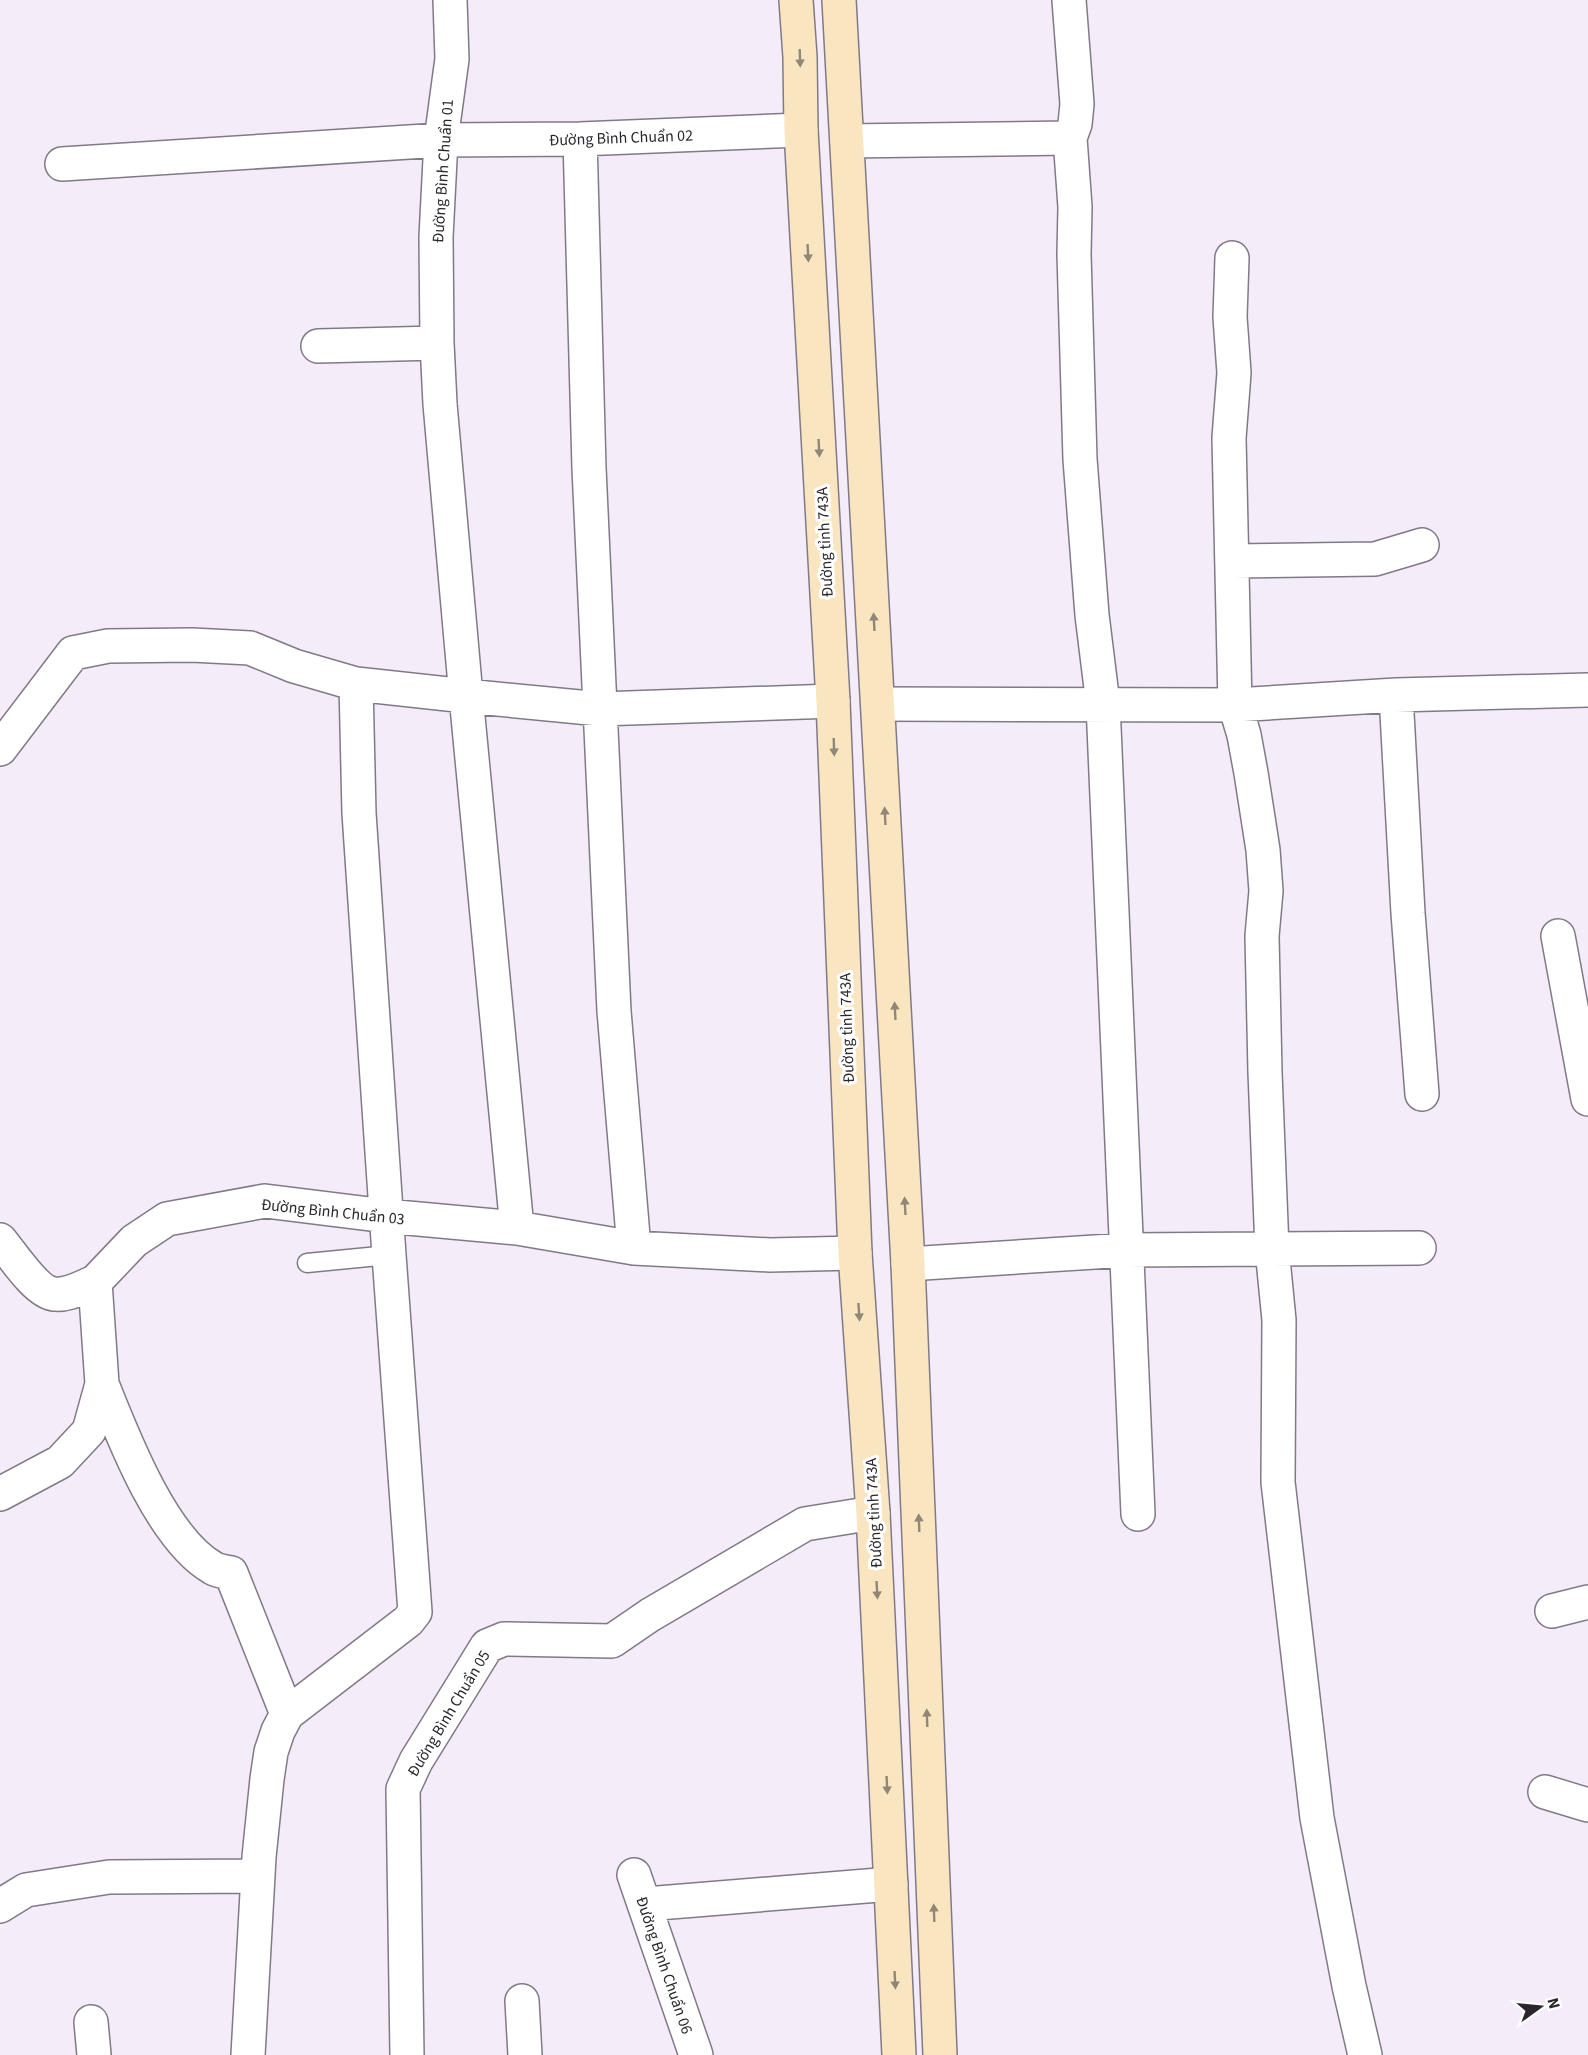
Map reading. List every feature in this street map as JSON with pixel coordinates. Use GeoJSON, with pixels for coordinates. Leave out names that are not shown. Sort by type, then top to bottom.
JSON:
{"type":"FeatureCollection","features":[{"type":"Feature","properties":{"kind":"main road","name":"Đường tỉnh 743A"},"geometry":{"type":"LineString","coordinates":[[796,0],[832,701],[855,1253],[873,1513],[899,2055]]}},
{"type":"Feature","properties":{"kind":"main road"},"geometry":{"type":"LineString","coordinates":[[839,0],[908,1264],[940,2055]]}},
{"type":"Feature","properties":{"kind":"street","name":"Đường Bình Chuẩn 01"},"geometry":{"type":"LineString","coordinates":[[450,0],[452,59],[441,140],[436,237],[440,404],[517,1228]]}},
{"type":"Feature","properties":{"kind":"street"},"geometry":{"type":"LineString","coordinates":[[1069,0],[1077,104],[1075,124],[1070,138],[1075,207],[1074,254],[1080,459],[1092,615],[1103,704],[1138,1514]]}},
{"type":"Feature","properties":{"kind":"street","name":"Đường Bình Chuẩn 02"},"geometry":{"type":"LineString","coordinates":[[62,164],[441,140],[580,139],[801,129]]}},
{"type":"Feature","properties":{"kind":"street"},"geometry":{"type":"LineString","coordinates":[[847,141],[1070,138]]}},
{"type":"Feature","properties":{"kind":"street"},"geometry":{"type":"LineString","coordinates":[[580,139],[589,468],[614,1011],[634,1248]]}},
{"type":"Feature","properties":{"kind":"street"},"geometry":{"type":"LineString","coordinates":[[1232,258],[1230,317],[1234,373],[1229,438],[1235,705],[1244,735],[1263,850],[1266,891],[1262,936],[1272,1249],[1279,1320],[1278,1482],[1317,1818],[1349,1986],[1365,2055]]}},
{"type":"Feature","properties":{"kind":"street"},"geometry":{"type":"LineString","coordinates":[[318,346],[437,343]]}},
{"type":"Feature","properties":{"kind":"street"},"geometry":{"type":"LineString","coordinates":[[1233,561],[1375,559],[1422,545]]}},
{"type":"Feature","properties":{"kind":"street"},"geometry":{"type":"LineString","coordinates":[[0,749],[73,653],[108,646],[192,645],[250,648],[294,666],[356,684],[600,709],[832,701]]}},
{"type":"Feature","properties":{"kind":"street"},"geometry":{"type":"LineString","coordinates":[[248,2055],[258,1876],[271,1752],[278,1731],[287,1714],[408,1622],[415,1612],[359,813],[356,684]]}},
{"type":"Feature","properties":{"kind":"street"},"geometry":{"type":"LineString","coordinates":[[879,704],[1235,705],[1396,695],[1588,690]]}},
{"type":"Feature","properties":{"kind":"street"},"geometry":{"type":"LineString","coordinates":[[1396,695],[1407,901],[1422,1094]]}},
{"type":"Feature","properties":{"kind":"street"},"geometry":{"type":"LineString","coordinates":[[1558,936],[1588,1099]]}},
{"type":"Feature","properties":{"kind":"street","name":"Đường Bình Chuẩn 03"},"geometry":{"type":"LineString","coordinates":[[95,1282],[134,1241],[167,1219],[265,1201],[386,1216],[517,1228],[634,1248],[770,1254],[855,1253]]}},
{"type":"Feature","properties":{"kind":"street"},"geometry":{"type":"LineString","coordinates":[[0,1240],[42,1290],[53,1294],[68,1293],[95,1282],[102,1384],[129,1451],[170,1525],[192,1551],[214,1568],[231,1574],[287,1714]]}},
{"type":"Feature","properties":{"kind":"street"},"geometry":{"type":"LineString","coordinates":[[908,1264],[1126,1250],[1419,1248]]}},
{"type":"Feature","properties":{"kind":"street"},"geometry":{"type":"LineString","coordinates":[[0,1494],[60,1461],[89,1431],[102,1384]]}},
{"type":"Feature","properties":{"kind":"street","name":"Đường Bình Chuẩn 05"},"geometry":{"type":"LineString","coordinates":[[407,2055],[404,1789],[416,1761],[487,1646],[504,1639],[612,1641],[650,1615],[805,1524],[873,1513]]}},
{"type":"Feature","properties":{"kind":"street"},"geometry":{"type":"LineString","coordinates":[[1552,1611],[1588,1602]]}},
{"type":"Feature","properties":{"kind":"street"},"geometry":{"type":"LineString","coordinates":[[1545,1792],[1588,1804]]}},
{"type":"Feature","properties":{"kind":"street"},"geometry":{"type":"LineString","coordinates":[[0,1906],[27,1890],[109,1877],[258,1876]]}},
{"type":"Feature","properties":{"kind":"street","name":"Đường Bình Chuẩn 06"},"geometry":{"type":"LineString","coordinates":[[696,2055],[640,1889],[891,1884]]}},
{"type":"Feature","properties":{"kind":"street"},"geometry":{"type":"LineString","coordinates":[[522,2001],[525,2055]]}},
{"type":"Feature","properties":{"kind":"street"},"geometry":{"type":"LineString","coordinates":[[91,2022],[94,2055]]}},
{"type":"Feature","properties":{"kind":"lane"},"geometry":{"type":"LineString","coordinates":[[307,1263],[389,1255]]}}]}
